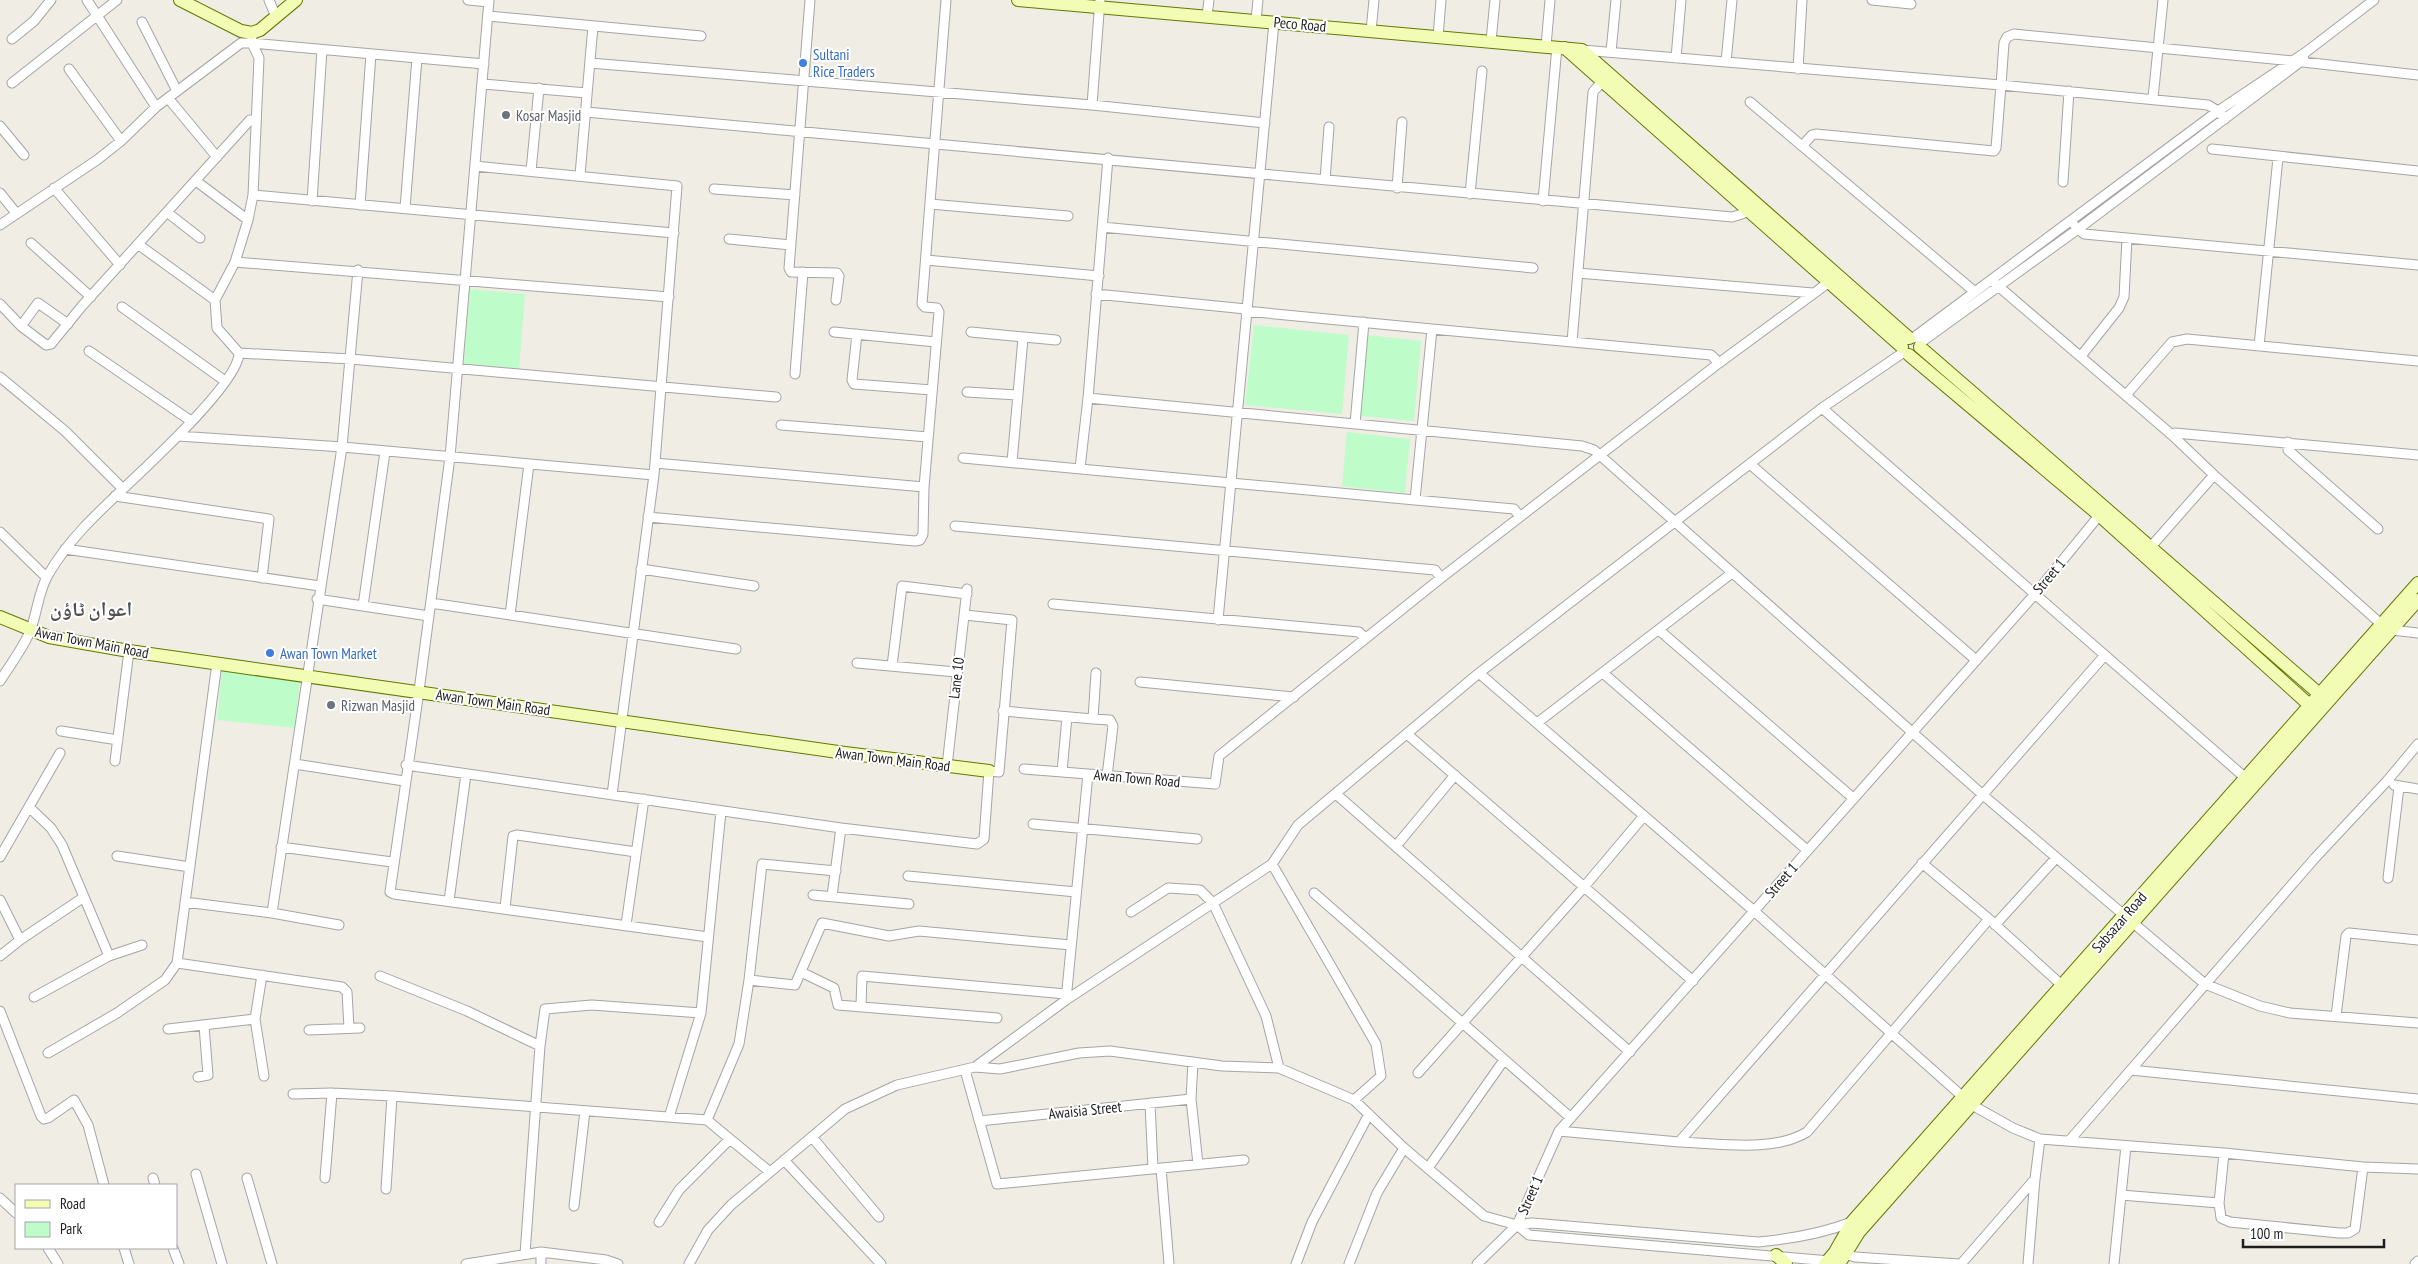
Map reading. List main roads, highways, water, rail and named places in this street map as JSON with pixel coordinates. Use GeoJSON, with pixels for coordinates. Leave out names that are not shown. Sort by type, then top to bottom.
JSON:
{"type":"FeatureCollection","features":[{"type":"Feature","properties":{"kind":"place","name":"Sultani Rice Traders"},"geometry":{"type":"Point","coordinates":[803,63]}},
{"type":"Feature","properties":{"kind":"place","name":"Kosar Masjid"},"geometry":{"type":"Point","coordinates":[506,115]}},
{"type":"Feature","properties":{"kind":"place","name":"Awan Town Market"},"geometry":{"type":"Point","coordinates":[270,653]}},
{"type":"Feature","properties":{"kind":"place","name":"Rizwan Masjid"},"geometry":{"type":"Point","coordinates":[331,705]}},
{"type":"Feature","properties":{"kind":"district","name":"اعوان ٹاؤن"},"geometry":{"type":"Point","coordinates":[91,609]}}]}
